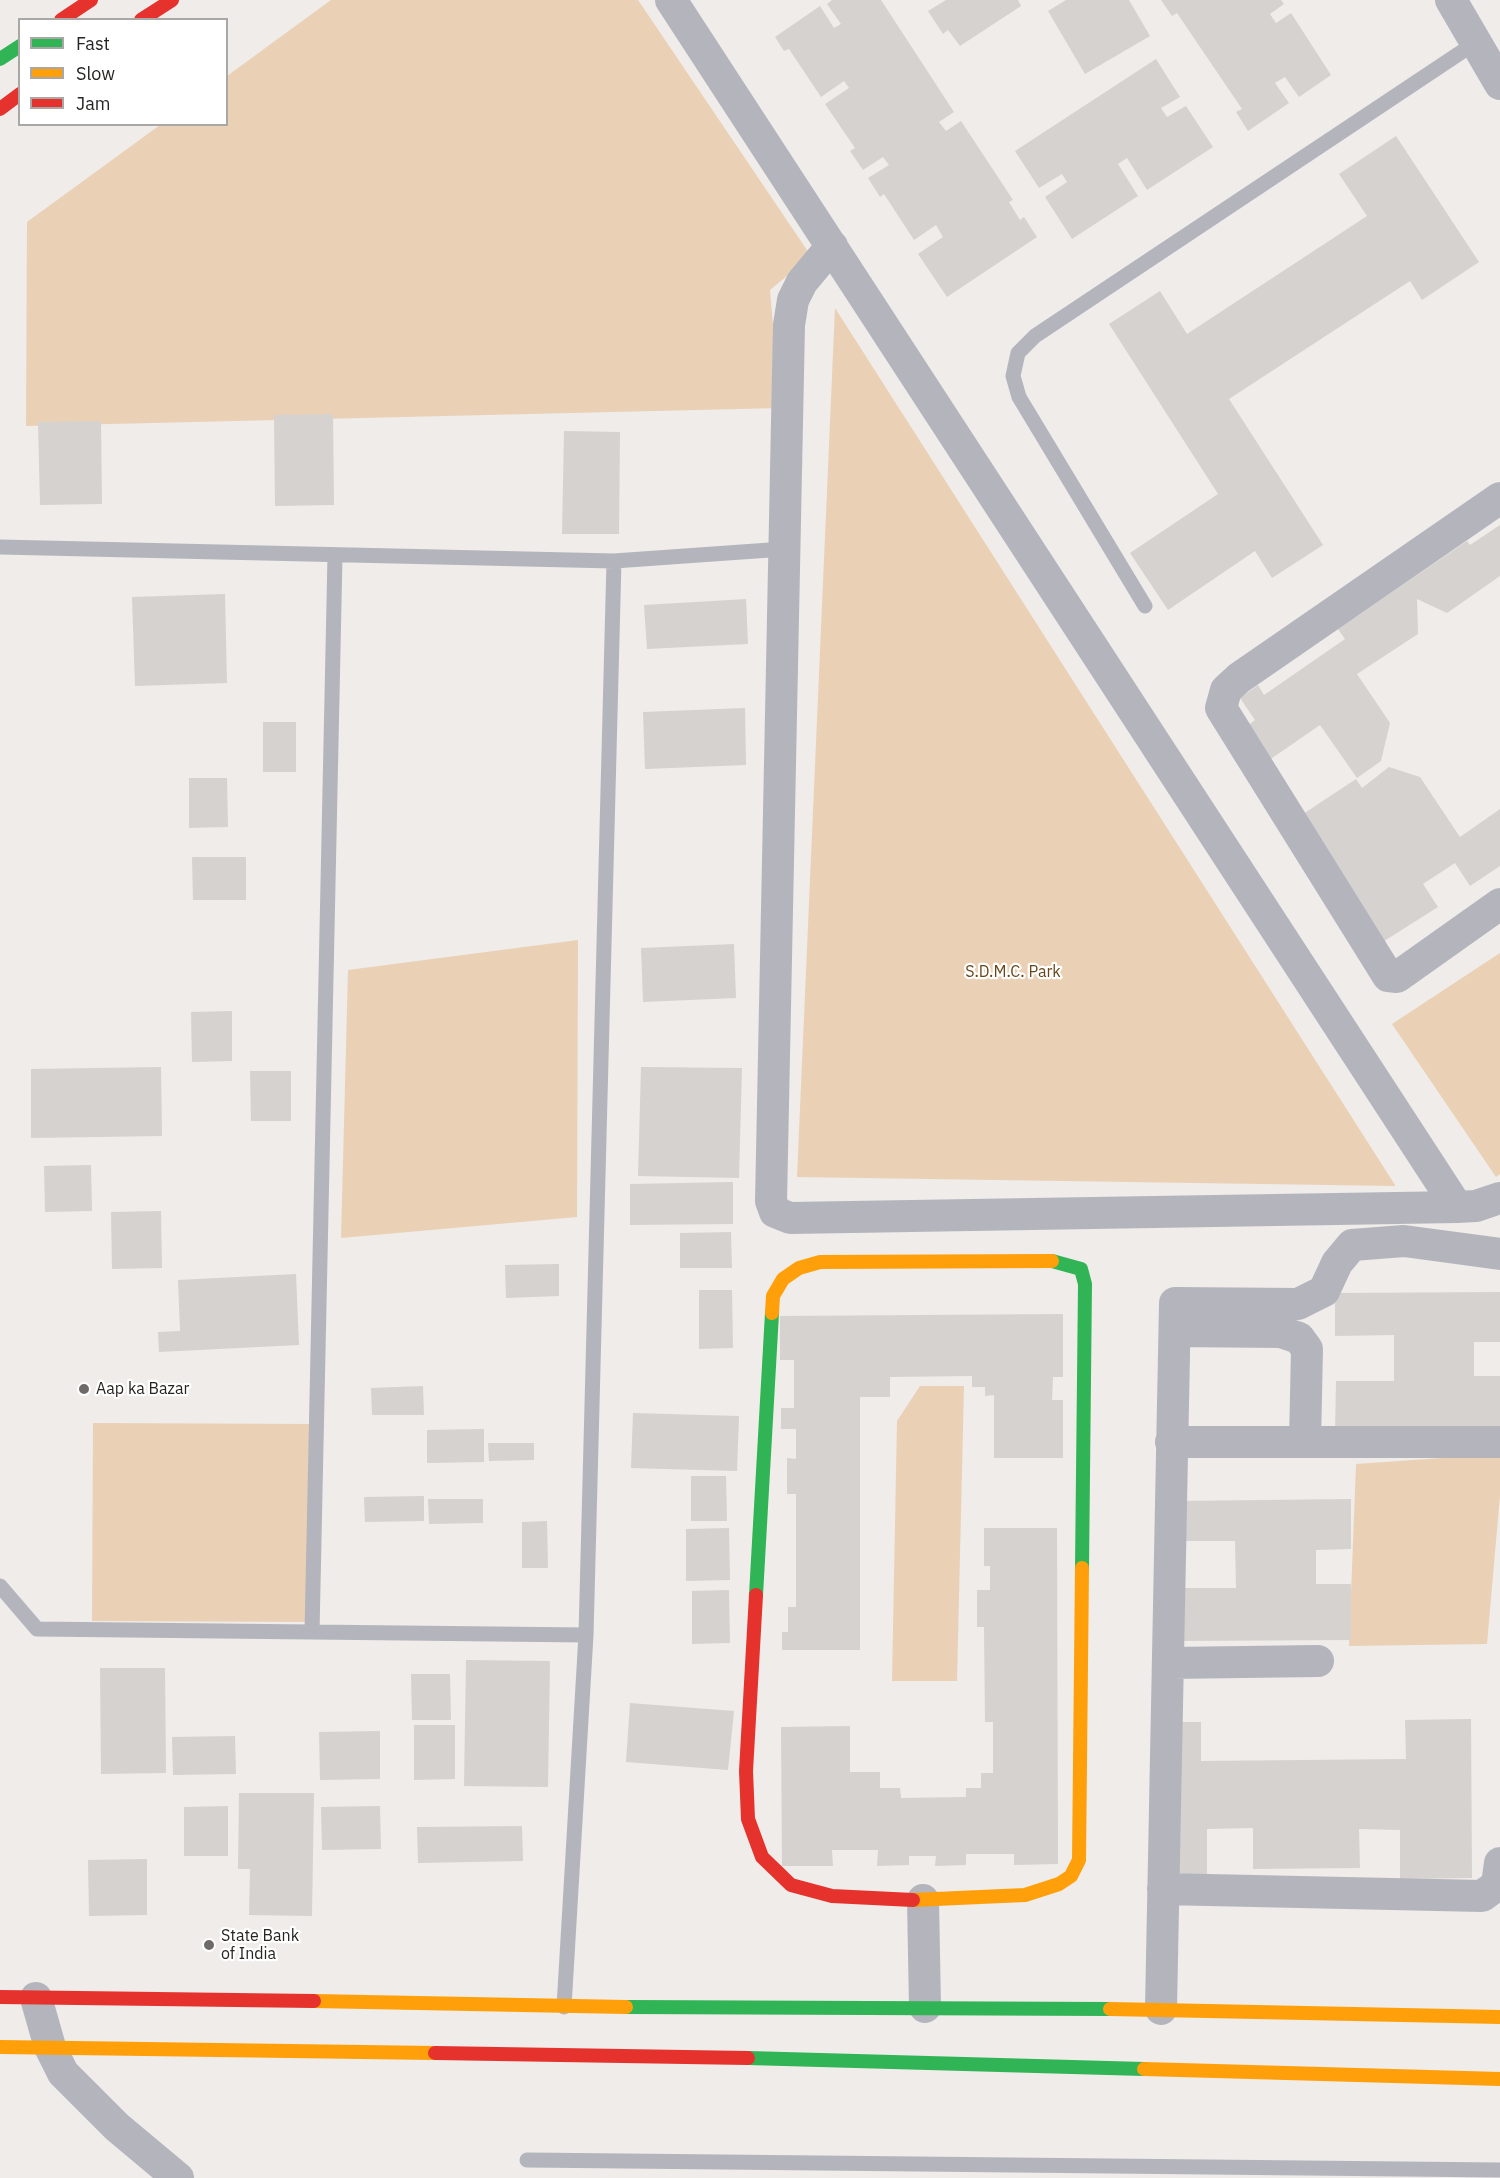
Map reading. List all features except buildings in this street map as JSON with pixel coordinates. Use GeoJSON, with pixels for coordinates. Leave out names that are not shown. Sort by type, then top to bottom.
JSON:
{"type":"FeatureCollection","features":[{"type":"Feature","properties":{"kind":"street"},"geometry":{"type":"LineString","coordinates":[[64,18],[91,0]]}},
{"type":"Feature","properties":{"kind":"street"},"geometry":{"type":"LineString","coordinates":[[144,18],[172,0]]}},
{"type":"Feature","properties":{"kind":"street"},"geometry":{"type":"LineString","coordinates":[[671,0],[1457,1207]]}},
{"type":"Feature","properties":{"kind":"street"},"geometry":{"type":"LineString","coordinates":[[1451,0],[1500,84]]}},
{"type":"Feature","properties":{"kind":"street"},"geometry":{"type":"LineString","coordinates":[[0,59],[18,47]]}},
{"type":"Feature","properties":{"kind":"street"},"geometry":{"type":"LineString","coordinates":[[0,110],[18,96]]}},
{"type":"Feature","properties":{"kind":"street"},"geometry":{"type":"LineString","coordinates":[[831,246],[802,282],[793,300],[789,325],[771,1189],[771,1201],[775,1212],[790,1218],[1457,1207],[1482,1205],[1500,1198]]}},
{"type":"Feature","properties":{"kind":"street"},"geometry":{"type":"LineString","coordinates":[[1500,498],[1239,678],[1226,690],[1221,708],[1388,976],[1397,977],[1500,904]]}},
{"type":"Feature","properties":{"kind":"street"},"geometry":{"type":"LineString","coordinates":[[1161,2009],[1175,1303],[1298,1304],[1324,1291],[1337,1263],[1353,1245],[1404,1241],[1500,1254]]}},
{"type":"Feature","properties":{"kind":"street"},"geometry":{"type":"LineString","coordinates":[[1052,1261],[1069,1264],[1081,1269],[1085,1284],[1079,1860],[1071,1876],[1059,1884],[1025,1895],[923,1900],[832,1896],[791,1885],[762,1857],[748,1819],[746,1771],[773,1296],[783,1279],[799,1268],[820,1262],[1052,1261]]}},
{"type":"Feature","properties":{"kind":"street"},"geometry":{"type":"LineString","coordinates":[[1175,1331],[1281,1332],[1299,1338],[1306,1349],[1305,1442]]}},
{"type":"Feature","properties":{"kind":"street"},"geometry":{"type":"LineString","coordinates":[[1171,1442],[1500,1442]]}},
{"type":"Feature","properties":{"kind":"street"},"geometry":{"type":"LineString","coordinates":[[1169,1663],[1318,1661]]}},
{"type":"Feature","properties":{"kind":"street"},"geometry":{"type":"LineString","coordinates":[[1163,1889],[1482,1896],[1497,1885],[1500,1863]]}},
{"type":"Feature","properties":{"kind":"street"},"geometry":{"type":"LineString","coordinates":[[923,1900],[925,2007]]}},
{"type":"Feature","properties":{"kind":"street"},"geometry":{"type":"LineString","coordinates":[[0,1997],[564,2007],[1161,2009],[1500,2017]]}},
{"type":"Feature","properties":{"kind":"street"},"geometry":{"type":"LineString","coordinates":[[36,1998],[50,2047],[63,2073],[124,2134],[178,2178]]}},
{"type":"Feature","properties":{"kind":"street"},"geometry":{"type":"LineString","coordinates":[[0,2047],[705,2057],[1500,2079]]}},
{"type":"Feature","properties":{"kind":"lane"},"geometry":{"type":"LineString","coordinates":[[1145,606],[1019,397],[1013,376],[1018,353],[1035,336],[1475,43]]}},
{"type":"Feature","properties":{"kind":"lane"},"geometry":{"type":"LineString","coordinates":[[0,547],[614,561],[784,549]]}},
{"type":"Feature","properties":{"kind":"lane"},"geometry":{"type":"LineString","coordinates":[[312,1632],[335,556]]}},
{"type":"Feature","properties":{"kind":"lane"},"geometry":{"type":"LineString","coordinates":[[564,2007],[586,1635],[614,561]]}},
{"type":"Feature","properties":{"kind":"lane"},"geometry":{"type":"LineString","coordinates":[[0,1586],[37,1629],[586,1635]]}},
{"type":"Feature","properties":{"kind":"lane"},"geometry":{"type":"LineString","coordinates":[[527,2160],[1500,2170]]}},
{"type":"Feature","properties":{"kind":"lane"},"geometry":{"type":"LineString","coordinates":[[967,2178],[990,2164]]}},
{"type":"Feature","properties":{"kind":"green space"},"geometry":{"type":"Polygon","coordinates":[[[331,0],[638,0],[811,256],[770,290],[780,408],[26,426],[27,222],[159,126],[228,126],[228,75],[331,0]]]}},
{"type":"Feature","properties":{"kind":"green space","name":"S.D.M.C. Park"},"geometry":{"type":"Polygon","coordinates":[[[835,308],[1395,1185],[1395,1186],[797,1177],[835,308]]]}},
{"type":"Feature","properties":{"kind":"green space"},"geometry":{"type":"Polygon","coordinates":[[[578,940],[577,1217],[341,1238],[348,970],[578,940]]]}},
{"type":"Feature","properties":{"kind":"green space"},"geometry":{"type":"Polygon","coordinates":[[[1500,953],[1500,1174],[1496,1177],[1392,1024],[1500,953]]]}},
{"type":"Feature","properties":{"kind":"green space"},"geometry":{"type":"Polygon","coordinates":[[[920,1386],[964,1386],[957,1681],[892,1681],[897,1421],[920,1386]]]}},
{"type":"Feature","properties":{"kind":"green space"},"geometry":{"type":"Polygon","coordinates":[[[93,1423],[310,1424],[309,1622],[92,1621],[93,1423]]]}},
{"type":"Feature","properties":{"kind":"green space"},"geometry":{"type":"Polygon","coordinates":[[[1500,1454],[1500,1495],[1487,1644],[1349,1646],[1356,1464],[1500,1454]]]}},
{"type":"Feature","properties":{"kind":"traffic: fast"},"geometry":{"type":"LineString","coordinates":[[0,59],[18,47]]}},
{"type":"Feature","properties":{"kind":"traffic: fast"},"geometry":{"type":"LineString","coordinates":[[1052,1261],[1081,1269],[1085,1284],[1082,1568]]}},
{"type":"Feature","properties":{"kind":"traffic: fast"},"geometry":{"type":"LineString","coordinates":[[756,1595],[772,1313]]}},
{"type":"Feature","properties":{"kind":"traffic: fast"},"geometry":{"type":"LineString","coordinates":[[626,2007],[1110,2009]]}},
{"type":"Feature","properties":{"kind":"traffic: fast"},"geometry":{"type":"LineString","coordinates":[[748,2058],[1144,2069]]}},
{"type":"Feature","properties":{"kind":"traffic: slow"},"geometry":{"type":"LineString","coordinates":[[772,1313],[773,1296],[783,1279],[799,1268],[820,1262],[1052,1261]]}},
{"type":"Feature","properties":{"kind":"traffic: slow"},"geometry":{"type":"LineString","coordinates":[[913,1900],[1025,1895],[1059,1884],[1071,1876],[1079,1860],[1082,1568]]}},
{"type":"Feature","properties":{"kind":"traffic: slow"},"geometry":{"type":"LineString","coordinates":[[314,2001],[626,2007]]}},
{"type":"Feature","properties":{"kind":"traffic: slow"},"geometry":{"type":"LineString","coordinates":[[1110,2009],[1500,2017]]}},
{"type":"Feature","properties":{"kind":"traffic: slow"},"geometry":{"type":"LineString","coordinates":[[0,2047],[435,2053]]}},
{"type":"Feature","properties":{"kind":"traffic: slow"},"geometry":{"type":"LineString","coordinates":[[1144,2069],[1500,2079]]}},
{"type":"Feature","properties":{"kind":"traffic: jam"},"geometry":{"type":"LineString","coordinates":[[64,18],[91,0]]}},
{"type":"Feature","properties":{"kind":"traffic: jam"},"geometry":{"type":"LineString","coordinates":[[144,18],[172,0]]}},
{"type":"Feature","properties":{"kind":"traffic: jam"},"geometry":{"type":"LineString","coordinates":[[0,109],[18,96]]}},
{"type":"Feature","properties":{"kind":"traffic: jam"},"geometry":{"type":"LineString","coordinates":[[756,1595],[746,1771],[748,1819],[762,1857],[791,1885],[832,1896],[913,1900]]}},
{"type":"Feature","properties":{"kind":"traffic: jam"},"geometry":{"type":"LineString","coordinates":[[0,1997],[314,2001]]}},
{"type":"Feature","properties":{"kind":"traffic: jam"},"geometry":{"type":"LineString","coordinates":[[435,2053],[748,2058]]}},
{"type":"Feature","properties":{"kind":"place","name":"Aap ka Bazar"},"geometry":{"type":"Point","coordinates":[84,1389]}},
{"type":"Feature","properties":{"kind":"place","name":"State Bank of India"},"geometry":{"type":"Point","coordinates":[209,1945]}}]}
